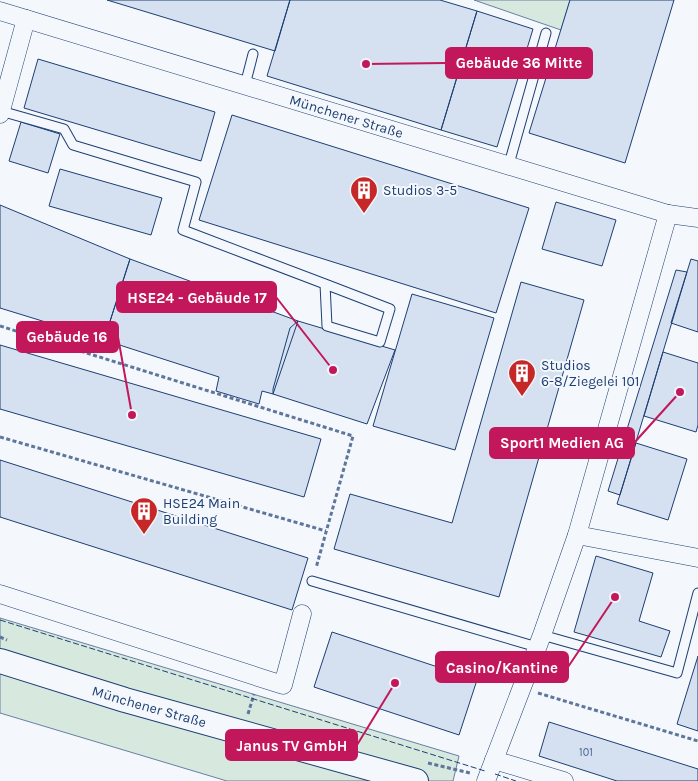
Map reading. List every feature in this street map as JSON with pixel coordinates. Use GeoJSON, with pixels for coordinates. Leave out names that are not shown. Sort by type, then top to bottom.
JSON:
{"type":"FeatureCollection","features":[{"type":"Feature","properties":{"kind":"main road","name":"Münchener Straße"},"geometry":{"type":"LineString","coordinates":[[0,661],[125,700],[416,781]]}},
{"type":"Feature","properties":{"kind":"street","name":"Münchener Straße"},"geometry":{"type":"LineString","coordinates":[[0,11],[509,164],[668,214],[698,218]]}},
{"type":"Feature","properties":{"kind":"street"},"geometry":{"type":"LineString","coordinates":[[1,113],[26,19]]}},
{"type":"Feature","properties":{"kind":"street"},"geometry":{"type":"LineString","coordinates":[[486,781],[540,641],[577,535],[668,214]]}},
{"type":"Feature","properties":{"kind":"street"},"geometry":{"type":"LineString","coordinates":[[577,535],[698,558]]}},
{"type":"Feature","properties":{"kind":"street"},"geometry":{"type":"LineString","coordinates":[[0,594],[283,685],[302,614]]}},
{"type":"Feature","properties":{"kind":"street"},"geometry":{"type":"LineString","coordinates":[[494,760],[564,781]]}},
{"type":"Feature","properties":{"kind":"lane"},"geometry":{"type":"LineString","coordinates":[[509,164],[546,33]]}},
{"type":"Feature","properties":{"kind":"lane"},"geometry":{"type":"LineString","coordinates":[[245,85],[253,54]]}},
{"type":"Feature","properties":{"kind":"lane"},"geometry":{"type":"LineString","coordinates":[[1,113],[64,129],[73,144],[196,182],[183,230],[325,284],[390,309],[380,342],[327,326],[325,284]]}},
{"type":"Feature","properties":{"kind":"lane"},"geometry":{"type":"LineString","coordinates":[[312,582],[540,641],[677,673],[698,593]]}},
{"type":"Feature","properties":{"kind":"path"},"geometry":{"type":"LineString","coordinates":[[0,326],[354,436],[312,582]]}},
{"type":"Feature","properties":{"kind":"path"},"geometry":{"type":"LineString","coordinates":[[0,437],[326,531]]}},
{"type":"Feature","properties":{"kind":"path"},"geometry":{"type":"LineString","coordinates":[[247,717],[258,677]]}},
{"type":"Feature","properties":{"kind":"path"},"geometry":{"type":"LineString","coordinates":[[522,689],[698,741]]}},
{"type":"Feature","properties":{"kind":"shaded area"},"geometry":{"type":"Polygon","coordinates":[[[474,0],[570,0],[561,30],[474,0]]]}},
{"type":"Feature","properties":{"kind":"shaded area"},"geometry":{"type":"Polygon","coordinates":[[[0,618],[459,756],[453,781],[227,781],[0,713],[0,618]]]}},
{"type":"Feature","properties":{"kind":"building"},"geometry":{"type":"Polygon","coordinates":[[[107,0],[290,0],[275,51],[107,0]]]}},
{"type":"Feature","properties":{"kind":"building"},"geometry":{"type":"Polygon","coordinates":[[[290,0],[440,0],[477,11],[441,130],[267,76],[290,0]]]}},
{"type":"Feature","properties":{"kind":"building"},"geometry":{"type":"Polygon","coordinates":[[[570,0],[674,0],[625,163],[529,133],[570,0]]]}},
{"type":"Feature","properties":{"kind":"building"},"geometry":{"type":"Polygon","coordinates":[[[477,11],[533,29],[497,147],[441,130],[477,11]]]}},
{"type":"Feature","properties":{"kind":"building"},"geometry":{"type":"Polygon","coordinates":[[[38,59],[215,112],[201,161],[24,108],[38,59]]]}},
{"type":"Feature","properties":{"kind":"building","name":"Studios 3-5"},"geometry":{"type":"Polygon","coordinates":[[[232,115],[529,208],[496,313],[199,220],[232,115]]]}},
{"type":"Feature","properties":{"kind":"building"},"geometry":{"type":"Polygon","coordinates":[[[21,122],[60,134],[48,173],[9,161],[21,122]]]}},
{"type":"Feature","properties":{"kind":"building"},"geometry":{"type":"Polygon","coordinates":[[[60,169],[162,198],[151,235],[49,206],[60,169]]]}},
{"type":"Feature","properties":{"kind":"building"},"geometry":{"type":"Polygon","coordinates":[[[556,202],[616,220],[602,266],[542,249],[556,202]]]}},
{"type":"Feature","properties":{"kind":"building"},"geometry":{"type":"Polygon","coordinates":[[[0,205],[130,259],[104,340],[0,308],[0,205]]]}},
{"type":"Feature","properties":{"kind":"building"},"geometry":{"type":"Polygon","coordinates":[[[130,259],[298,321],[273,394],[262,391],[259,404],[216,391],[219,377],[104,340],[130,259]]]}},
{"type":"Feature","properties":{"kind":"building"},"geometry":{"type":"Polygon","coordinates":[[[691,259],[698,261],[698,332],[671,323],[691,259]]]}},
{"type":"Feature","properties":{"kind":"building"},"geometry":{"type":"Polygon","coordinates":[[[676,270],[687,272],[620,495],[608,491],[676,270]]]}},
{"type":"Feature","properties":{"kind":"building","name":"Studios 6-8/Ziegelei 101"},"geometry":{"type":"Polygon","coordinates":[[[521,282],[584,300],[499,597],[334,549],[350,494],[452,523],[521,282]]]}},
{"type":"Feature","properties":{"kind":"building"},"geometry":{"type":"Polygon","coordinates":[[[412,294],[494,318],[455,450],[373,426],[412,294]]]}},
{"type":"Feature","properties":{"kind":"building"},"geometry":{"type":"Polygon","coordinates":[[[298,321],[395,350],[367,424],[273,394],[290,328],[298,321]]]}},
{"type":"Feature","properties":{"kind":"building"},"geometry":{"type":"Polygon","coordinates":[[[0,345],[321,439],[304,497],[0,409],[0,345]]]}},
{"type":"Feature","properties":{"kind":"building"},"geometry":{"type":"Polygon","coordinates":[[[663,352],[698,363],[698,425],[696,432],[644,416],[663,352]]]}},
{"type":"Feature","properties":{"kind":"building"},"geometry":{"type":"Polygon","coordinates":[[[636,443],[687,459],[668,520],[617,504],[636,443]]]}},
{"type":"Feature","properties":{"kind":"building","name":"HSE24 Main Building"},"geometry":{"type":"Polygon","coordinates":[[[0,460],[308,558],[292,610],[0,517],[0,460]]]}},
{"type":"Feature","properties":{"kind":"building"},"geometry":{"type":"Polygon","coordinates":[[[596,556],[653,573],[639,621],[670,631],[661,657],[574,632],[596,556]]]}},
{"type":"Feature","properties":{"kind":"building"},"geometry":{"type":"Polygon","coordinates":[[[332,632],[477,680],[459,735],[314,687],[332,632]]]}},
{"type":"Feature","properties":{"kind":"building"},"geometry":{"type":"Polygon","coordinates":[[[698,656],[698,731],[677,724],[698,656]]]}},
{"type":"Feature","properties":{"kind":"building"},"geometry":{"type":"Polygon","coordinates":[[[549,722],[698,769],[698,781],[617,781],[539,756],[549,722]]]}},
{"type":"Feature","properties":{"kind":"fence"},"geometry":{"type":"LineString","coordinates":[[0,620],[485,771]]}},
{"type":"Feature","properties":{"kind":"fence"},"geometry":{"type":"LineString","coordinates":[[495,774],[516,781]]}},
{"type":"Feature","properties":{"kind":"place","name":"Gebäude 36 Mitte"},"geometry":{"type":"Point","coordinates":[366,64]}},
{"type":"Feature","properties":{"kind":"place","name":"Studios 3-5"},"geometry":{"type":"Point","coordinates":[364,214]}},
{"type":"Feature","properties":{"kind":"place","name":"HSE24 - Gebäude 17"},"geometry":{"type":"Point","coordinates":[333,370]}},
{"type":"Feature","properties":{"kind":"place","name":"Sport1 Medien AG"},"geometry":{"type":"Point","coordinates":[680,392]}},
{"type":"Feature","properties":{"kind":"place","name":"Studios 6-8/Ziegelei 101"},"geometry":{"type":"Point","coordinates":[522,397]}},
{"type":"Feature","properties":{"kind":"place","name":"Gebäude 16"},"geometry":{"type":"Point","coordinates":[132,415]}},
{"type":"Feature","properties":{"kind":"place","name":"HSE24 Main Building"},"geometry":{"type":"Point","coordinates":[144,535]}},
{"type":"Feature","properties":{"kind":"place","name":"Casino/Kantine"},"geometry":{"type":"Point","coordinates":[615,597]}},
{"type":"Feature","properties":{"kind":"place","name":"Janus TV GmbH"},"geometry":{"type":"Point","coordinates":[395,683]}}]}
